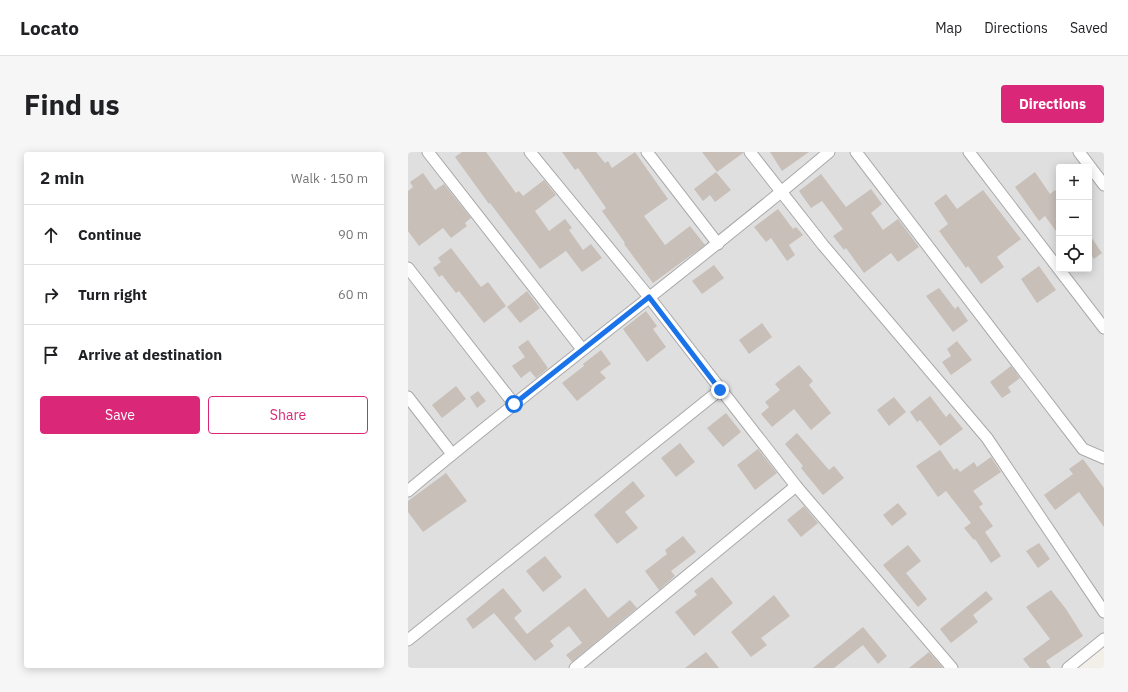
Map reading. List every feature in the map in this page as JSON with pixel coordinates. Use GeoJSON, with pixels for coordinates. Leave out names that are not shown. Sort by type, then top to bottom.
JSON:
{"type":"FeatureCollection","features":[{"type":"Feature","properties":{"kind":"street"},"geometry":{"type":"LineString","coordinates":[[428,152],[582,349]]}},
{"type":"Feature","properties":{"kind":"street"},"geometry":{"type":"LineString","coordinates":[[530,152],[649,297],[796,486],[952,668]]}},
{"type":"Feature","properties":{"kind":"street"},"geometry":{"type":"LineString","coordinates":[[647,152],[718,244]]}},
{"type":"Feature","properties":{"kind":"street"},"geometry":{"type":"LineString","coordinates":[[750,152],[823,245],[987,438],[1104,612]]}},
{"type":"Feature","properties":{"kind":"street"},"geometry":{"type":"LineString","coordinates":[[408,491],[582,349],[718,244],[829,152]]}},
{"type":"Feature","properties":{"kind":"street"},"geometry":{"type":"LineString","coordinates":[[856,152],[1083,449],[1104,458]]}},
{"type":"Feature","properties":{"kind":"street"},"geometry":{"type":"LineString","coordinates":[[969,152],[1104,328]]}},
{"type":"Feature","properties":{"kind":"street"},"geometry":{"type":"LineString","coordinates":[[1078,152],[1104,185]]}},
{"type":"Feature","properties":{"kind":"street"},"geometry":{"type":"LineString","coordinates":[[408,268],[514,404]]}},
{"type":"Feature","properties":{"kind":"street"},"geometry":{"type":"LineString","coordinates":[[408,640],[720,390]]}},
{"type":"Feature","properties":{"kind":"street"},"geometry":{"type":"LineString","coordinates":[[408,397],[452,454]]}},
{"type":"Feature","properties":{"kind":"street"},"geometry":{"type":"LineString","coordinates":[[575,668],[796,486]]}},
{"type":"Feature","properties":{"kind":"street"},"geometry":{"type":"LineString","coordinates":[[1068,668],[1104,639]]}},
{"type":"Feature","properties":{"kind":"shaded area"},"geometry":{"type":"Polygon","coordinates":[[[408,152],[1104,152],[1104,633],[1061,668],[408,668],[408,152]]]}},
{"type":"Feature","properties":{"kind":"building"},"geometry":{"type":"Polygon","coordinates":[[[462,152],[486,152],[516,193],[519,191],[523,196],[544,180],[556,195],[535,211],[549,231],[565,219],[572,228],[569,230],[583,250],[591,244],[602,258],[582,272],[566,251],[540,269],[490,203],[489,204],[455,157],[462,152]]]}},
{"type":"Feature","properties":{"kind":"building"},"geometry":{"type":"Polygon","coordinates":[[[562,152],[596,152],[605,163],[608,161],[612,168],[635,152],[668,199],[644,216],[665,245],[690,226],[705,245],[653,283],[602,211],[606,208],[578,168],[575,170],[562,152]]]}},
{"type":"Feature","properties":{"kind":"building"},"geometry":{"type":"Polygon","coordinates":[[[702,152],[743,152],[743,153],[717,172],[702,152]]]}},
{"type":"Feature","properties":{"kind":"building"},"geometry":{"type":"Polygon","coordinates":[[[770,152],[809,152],[782,171],[770,152]]]}},
{"type":"Feature","properties":{"kind":"building"},"geometry":{"type":"Polygon","coordinates":[[[716,172],[731,190],[715,202],[710,195],[703,201],[694,189],[716,172]]]}},
{"type":"Feature","properties":{"kind":"building"},"geometry":{"type":"Polygon","coordinates":[[[1035,172],[1050,194],[1055,190],[1056,231],[1045,216],[1039,221],[1015,187],[1035,172]]]}},
{"type":"Feature","properties":{"kind":"building"},"geometry":{"type":"Polygon","coordinates":[[[423,173],[435,190],[444,184],[471,218],[465,223],[467,226],[451,238],[443,228],[419,246],[408,231],[408,191],[413,187],[410,182],[423,173]]]}},
{"type":"Feature","properties":{"kind":"building"},"geometry":{"type":"Polygon","coordinates":[[[821,174],[846,207],[871,189],[882,204],[871,213],[883,230],[898,219],[919,247],[898,262],[891,253],[864,273],[846,248],[844,250],[833,236],[843,229],[822,201],[811,208],[799,191],[821,174]]]}},
{"type":"Feature","properties":{"kind":"building"},"geometry":{"type":"Polygon","coordinates":[[[983,190],[1021,239],[997,257],[1004,267],[981,284],[968,266],[966,268],[939,231],[948,224],[934,203],[946,194],[957,209],[983,190]]]}},
{"type":"Feature","properties":{"kind":"building"},"geometry":{"type":"Polygon","coordinates":[[[778,209],[793,229],[796,227],[803,235],[789,245],[795,255],[787,261],[771,238],[766,242],[754,227],[778,209]]]}},
{"type":"Feature","properties":{"kind":"building"},"geometry":{"type":"Polygon","coordinates":[[[1092,238],[1102,253],[1094,259],[1092,256],[1092,238]]]}},
{"type":"Feature","properties":{"kind":"building"},"geometry":{"type":"Polygon","coordinates":[[[451,248],[481,287],[488,282],[506,306],[484,323],[459,291],[456,293],[442,275],[439,277],[433,268],[441,262],[438,258],[451,248]]]}},
{"type":"Feature","properties":{"kind":"building"},"geometry":{"type":"Polygon","coordinates":[[[714,265],[724,278],[702,294],[692,281],[714,265]]]}},
{"type":"Feature","properties":{"kind":"building"},"geometry":{"type":"Polygon","coordinates":[[[1039,266],[1056,290],[1037,303],[1021,279],[1039,266]]]}},
{"type":"Feature","properties":{"kind":"building"},"geometry":{"type":"Polygon","coordinates":[[[939,288],[955,309],[958,306],[968,321],[953,332],[926,296],[939,288]]]}},
{"type":"Feature","properties":{"kind":"building"},"geometry":{"type":"Polygon","coordinates":[[[527,291],[540,308],[520,323],[507,307],[527,291]]]}},
{"type":"Feature","properties":{"kind":"building"},"geometry":{"type":"Polygon","coordinates":[[[646,311],[657,326],[653,329],[666,347],[647,362],[623,329],[646,311]]]}},
{"type":"Feature","properties":{"kind":"building"},"geometry":{"type":"Polygon","coordinates":[[[762,323],[772,337],[749,354],[739,340],[762,323]]]}},
{"type":"Feature","properties":{"kind":"building"},"geometry":{"type":"Polygon","coordinates":[[[528,340],[548,368],[536,378],[530,371],[521,378],[512,366],[525,357],[518,347],[528,340]]]}},
{"type":"Feature","properties":{"kind":"building"},"geometry":{"type":"Polygon","coordinates":[[[957,341],[972,360],[951,375],[942,362],[951,356],[947,349],[957,341]]]}},
{"type":"Feature","properties":{"kind":"building"},"geometry":{"type":"Polygon","coordinates":[[[601,350],[611,364],[600,372],[606,378],[577,401],[562,383],[584,366],[583,364],[601,350]]]}},
{"type":"Feature","properties":{"kind":"building"},"geometry":{"type":"Polygon","coordinates":[[[799,365],[813,381],[809,385],[831,413],[811,430],[794,409],[772,427],[761,414],[769,407],[765,402],[780,390],[775,384],[799,365]]]}},
{"type":"Feature","properties":{"kind":"building"},"geometry":{"type":"Polygon","coordinates":[[[1011,366],[1020,378],[1008,387],[1011,392],[1002,398],[990,382],[1011,366]]]}},
{"type":"Feature","properties":{"kind":"building"},"geometry":{"type":"Polygon","coordinates":[[[456,386],[466,399],[442,418],[432,405],[456,386]]]}},
{"type":"Feature","properties":{"kind":"building"},"geometry":{"type":"Polygon","coordinates":[[[478,391],[486,401],[477,408],[470,397],[478,391]]]}},
{"type":"Feature","properties":{"kind":"building"},"geometry":{"type":"Polygon","coordinates":[[[930,396],[946,417],[950,413],[963,429],[940,446],[920,420],[917,422],[910,412],[930,396]]]}},
{"type":"Feature","properties":{"kind":"building"},"geometry":{"type":"Polygon","coordinates":[[[894,397],[906,412],[889,426],[877,410],[894,397]]]}},
{"type":"Feature","properties":{"kind":"building"},"geometry":{"type":"Polygon","coordinates":[[[726,413],[741,432],[723,447],[707,428],[726,413]]]}},
{"type":"Feature","properties":{"kind":"building"},"geometry":{"type":"Polygon","coordinates":[[[797,433],[829,470],[834,466],[844,478],[823,495],[801,468],[803,466],[785,444],[797,433]]]}},
{"type":"Feature","properties":{"kind":"building"},"geometry":{"type":"Polygon","coordinates":[[[680,443],[695,462],[676,477],[661,458],[680,443]]]}},
{"type":"Feature","properties":{"kind":"building"},"geometry":{"type":"Polygon","coordinates":[[[758,449],[777,473],[755,490],[737,465],[758,449]]]}},
{"type":"Feature","properties":{"kind":"building"},"geometry":{"type":"Polygon","coordinates":[[[940,450],[954,470],[957,468],[960,472],[974,462],[977,467],[991,457],[1001,472],[973,491],[983,504],[979,507],[993,526],[985,532],[1001,556],[991,563],[975,539],[974,540],[964,528],[971,523],[946,491],[938,497],[916,466],[940,450]]]}},
{"type":"Feature","properties":{"kind":"building"},"geometry":{"type":"Polygon","coordinates":[[[1083,459],[1104,488],[1104,527],[1079,492],[1055,510],[1044,495],[1073,474],[1069,469],[1083,459]]]}},
{"type":"Feature","properties":{"kind":"building"},"geometry":{"type":"Polygon","coordinates":[[[446,473],[467,501],[423,532],[408,512],[408,501],[446,473]]]}},
{"type":"Feature","properties":{"kind":"building"},"geometry":{"type":"Polygon","coordinates":[[[633,481],[645,496],[625,512],[638,528],[617,544],[594,515],[633,481]]]}},
{"type":"Feature","properties":{"kind":"building"},"geometry":{"type":"Polygon","coordinates":[[[898,503],[907,514],[892,526],[883,515],[898,503]]]}},
{"type":"Feature","properties":{"kind":"building"},"geometry":{"type":"Polygon","coordinates":[[[804,506],[818,523],[801,537],[787,520],[804,506]]]}},
{"type":"Feature","properties":{"kind":"building"},"geometry":{"type":"Polygon","coordinates":[[[683,536],[696,552],[671,571],[675,576],[659,590],[645,571],[667,554],[665,550],[683,536]]]}},
{"type":"Feature","properties":{"kind":"building"},"geometry":{"type":"Polygon","coordinates":[[[1039,543],[1050,559],[1038,568],[1026,551],[1039,543]]]}},
{"type":"Feature","properties":{"kind":"building"},"geometry":{"type":"Polygon","coordinates":[[[908,545],[921,561],[906,573],[927,599],[918,607],[883,565],[908,545]]]}},
{"type":"Feature","properties":{"kind":"building"},"geometry":{"type":"Polygon","coordinates":[[[545,556],[562,577],[543,592],[526,571],[545,556]]]}},
{"type":"Feature","properties":{"kind":"building"},"geometry":{"type":"Polygon","coordinates":[[[712,577],[733,603],[694,636],[675,612],[697,595],[694,591],[712,577]]]}},
{"type":"Feature","properties":{"kind":"building"},"geometry":{"type":"Polygon","coordinates":[[[503,588],[522,611],[514,618],[527,634],[585,588],[608,618],[630,600],[637,608],[572,662],[566,655],[582,643],[569,626],[550,641],[554,646],[535,661],[494,613],[473,629],[466,619],[503,588]]]}},
{"type":"Feature","properties":{"kind":"building"},"geometry":{"type":"Polygon","coordinates":[[[1051,590],[1066,609],[1083,636],[1046,661],[1051,668],[1030,668],[1023,659],[1050,639],[1026,607],[1051,590]]]}},
{"type":"Feature","properties":{"kind":"building"},"geometry":{"type":"Polygon","coordinates":[[[986,591],[993,599],[973,615],[978,622],[951,643],[940,629],[986,591]]]}},
{"type":"Feature","properties":{"kind":"building"},"geometry":{"type":"Polygon","coordinates":[[[774,595],[790,616],[761,638],[767,645],[751,657],[731,632],[774,595]]]}},
{"type":"Feature","properties":{"kind":"building"},"geometry":{"type":"Polygon","coordinates":[[[863,627],[887,656],[878,664],[863,645],[834,668],[813,668],[863,627]]]}},
{"type":"Feature","properties":{"kind":"building"},"geometry":{"type":"Polygon","coordinates":[[[706,652],[719,668],[685,668],[706,652]]]}},
{"type":"Feature","properties":{"kind":"building"},"geometry":{"type":"Polygon","coordinates":[[[929,652],[943,668],[909,668],[929,652]]]}},
{"type":"Feature","properties":{"kind":"route"},"geometry":{"type":"LineString","coordinates":[[514,404],[649,297],[720,390]]}}]}
